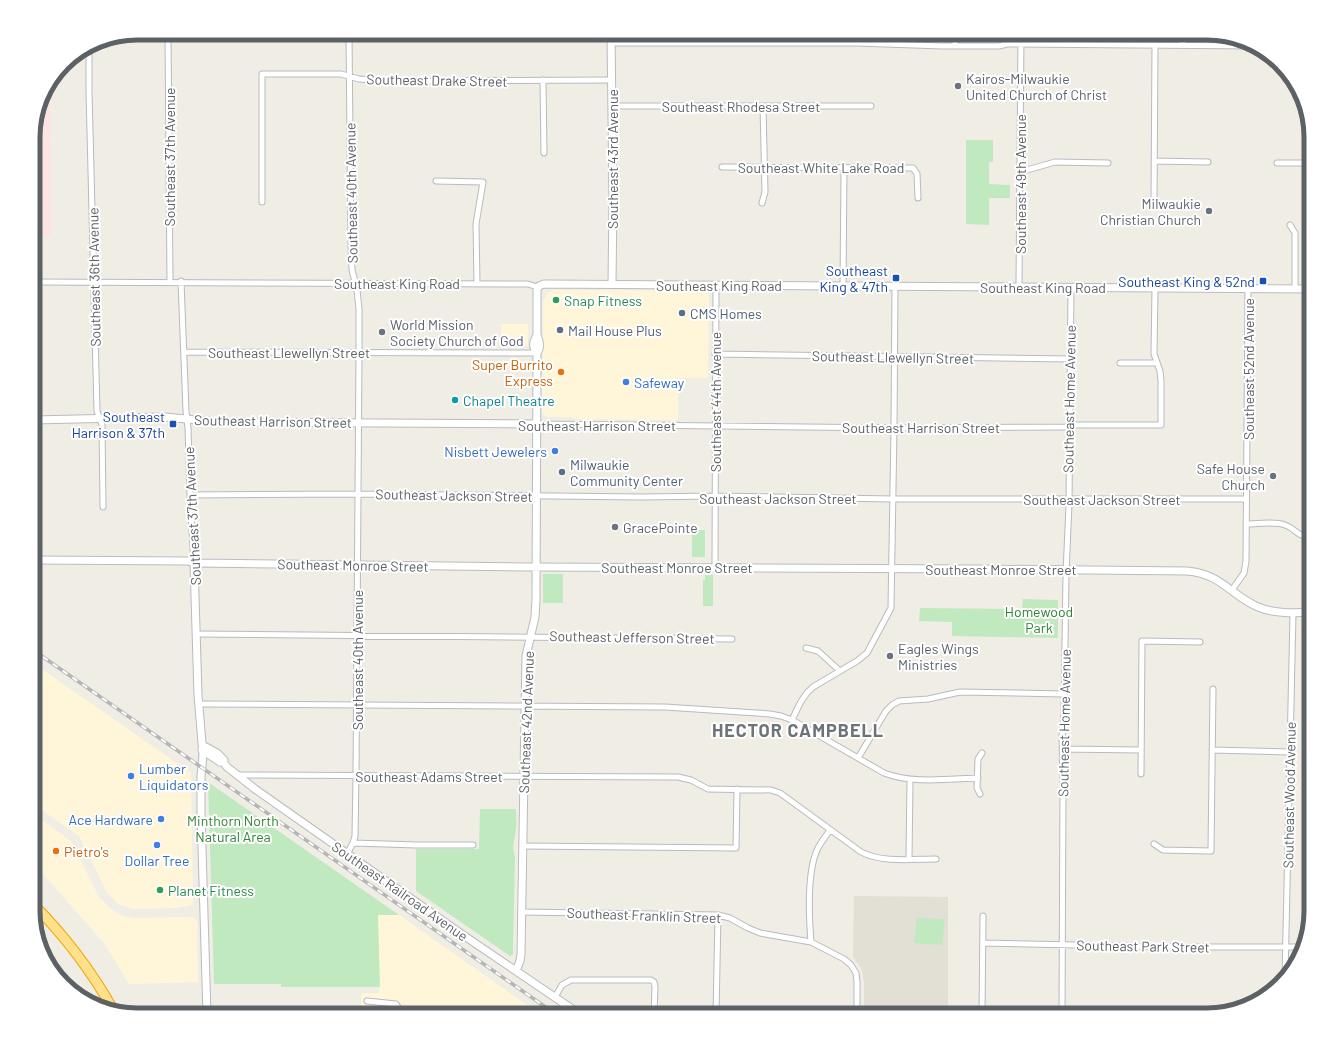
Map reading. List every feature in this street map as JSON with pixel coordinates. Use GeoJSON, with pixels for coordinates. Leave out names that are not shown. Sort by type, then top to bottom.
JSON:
{"type":"FeatureCollection","features":[{"type":"Feature","properties":{"kind":"highway"},"geometry":{"type":"LineString","coordinates":[[40,912],[70,944],[87,967],[110,1004]]}},
{"type":"Feature","properties":{"kind":"street","name":"Southeast 37th Avenue"},"geometry":{"type":"LineString","coordinates":[[168,40],[170,282]]}},
{"type":"Feature","properties":{"kind":"street","name":"Southeast 40th Avenue"},"geometry":{"type":"LineString","coordinates":[[347,854],[355,836],[359,352],[359,309],[352,270],[351,245],[349,40]]}},
{"type":"Feature","properties":{"kind":"street","name":"Southeast 43rd Avenue"},"geometry":{"type":"LineString","coordinates":[[612,40],[614,201],[612,284]]}},
{"type":"Feature","properties":{"kind":"street"},"geometry":{"type":"LineString","coordinates":[[955,40],[955,46]]}},
{"type":"Feature","properties":{"kind":"street","name":"Southeast 49th Avenue"},"geometry":{"type":"LineString","coordinates":[[1019,287],[1021,40]]}},
{"type":"Feature","properties":{"kind":"street"},"geometry":{"type":"LineString","coordinates":[[1183,40],[1183,45]]}},
{"type":"Feature","properties":{"kind":"street"},"geometry":{"type":"LineString","coordinates":[[612,43],[857,43],[955,46],[1021,44],[1240,46]]}},
{"type":"Feature","properties":{"kind":"street"},"geometry":{"type":"LineString","coordinates":[[1154,202],[1155,45]]}},
{"type":"Feature","properties":{"kind":"street","name":"Southeast 36th Avenue"},"geometry":{"type":"LineString","coordinates":[[89,52],[97,412],[102,425],[103,507]]}},
{"type":"Feature","properties":{"kind":"street","name":"Southeast Drake Street"},"geometry":{"type":"LineString","coordinates":[[262,202],[262,74],[341,74],[359,79],[384,81],[612,80]]}},
{"type":"Feature","properties":{"kind":"street"},"geometry":{"type":"LineString","coordinates":[[543,80],[544,153]]}},
{"type":"Feature","properties":{"kind":"street","name":"Southeast Rhodesa Street"},"geometry":{"type":"LineString","coordinates":[[612,106],[871,106]]}},
{"type":"Feature","properties":{"kind":"street"},"geometry":{"type":"LineString","coordinates":[[762,203],[765,192],[763,106]]}},
{"type":"Feature","properties":{"kind":"street"},"geometry":{"type":"LineString","coordinates":[[1020,170],[1027,170],[1055,162],[1108,163]]}},
{"type":"Feature","properties":{"kind":"street"},"geometry":{"type":"LineString","coordinates":[[1154,162],[1208,162]]}},
{"type":"Feature","properties":{"kind":"street"},"geometry":{"type":"LineString","coordinates":[[1277,162],[1304,163]]}},
{"type":"Feature","properties":{"kind":"street","name":"Southeast White Lake Road"},"geometry":{"type":"LineString","coordinates":[[722,167],[913,168],[917,174],[918,198]]}},
{"type":"Feature","properties":{"kind":"street"},"geometry":{"type":"LineString","coordinates":[[843,286],[844,168]]}},
{"type":"Feature","properties":{"kind":"street"},"geometry":{"type":"LineString","coordinates":[[436,181],[483,182],[476,224],[477,284]]}},
{"type":"Feature","properties":{"kind":"street"},"geometry":{"type":"LineString","coordinates":[[1290,225],[1295,233],[1294,289]]}},
{"type":"Feature","properties":{"kind":"street","name":"Southeast 37th Avenue"},"geometry":{"type":"LineString","coordinates":[[181,281],[202,750],[199,753],[198,803],[201,814],[207,1008]]}},
{"type":"Feature","properties":{"kind":"street","name":"Southeast King Road"},"geometry":{"type":"LineString","coordinates":[[40,282],[181,281],[355,284],[528,284],[537,287],[544,284],[612,284],[1304,289]]}},
{"type":"Feature","properties":{"kind":"street","name":"Southeast 44th Avenue"},"geometry":{"type":"LineString","coordinates":[[715,567],[714,496],[716,426],[716,285]]}},
{"type":"Feature","properties":{"kind":"street"},"geometry":{"type":"LineString","coordinates":[[792,720],[801,700],[813,687],[840,672],[867,654],[889,614],[892,600],[895,286]]}},
{"type":"Feature","properties":{"kind":"street","name":"Southeast 42nd Avenue"},"geometry":{"type":"LineString","coordinates":[[516,971],[521,959],[526,656],[536,612],[537,353],[534,348],[534,340],[537,335],[537,287]]}},
{"type":"Feature","properties":{"kind":"street","name":"Southeast Home Avenue"},"geometry":{"type":"LineString","coordinates":[[1062,1008],[1062,749],[1071,287]]}},
{"type":"Feature","properties":{"kind":"street"},"geometry":{"type":"LineString","coordinates":[[1120,363],[1157,363],[1154,354],[1155,288]]}},
{"type":"Feature","properties":{"kind":"street","name":"Southeast 52nd Avenue"},"geometry":{"type":"LineString","coordinates":[[1232,590],[1244,573],[1246,561],[1248,289]]}},
{"type":"Feature","properties":{"kind":"street","name":"Southeast Llewellyn Street"},"geometry":{"type":"LineString","coordinates":[[184,352],[537,353]]}},
{"type":"Feature","properties":{"kind":"street","name":"Southeast Llewellyn Street"},"geometry":{"type":"LineString","coordinates":[[715,354],[1070,359]]}},
{"type":"Feature","properties":{"kind":"street","name":"Southeast Harrison Street"},"geometry":{"type":"LineString","coordinates":[[40,420],[165,417],[218,422],[894,428],[1161,425],[1161,381],[1157,363]]}},
{"type":"Feature","properties":{"kind":"street","name":"Southeast Jackson Street"},"geometry":{"type":"LineString","coordinates":[[190,495],[357,494],[642,497],[714,496],[893,499],[1246,499]]}},
{"type":"Feature","properties":{"kind":"street"},"geometry":{"type":"LineString","coordinates":[[1246,524],[1281,524],[1291,527],[1298,534],[1304,535]]}},
{"type":"Feature","properties":{"kind":"street","name":"Southeast Monroe Street"},"geometry":{"type":"LineString","coordinates":[[40,560],[536,566],[1066,569],[1198,572],[1213,577],[1259,608],[1274,612],[1304,612]]}},
{"type":"Feature","properties":{"kind":"street","name":"Southeast Wood Avenue"},"geometry":{"type":"LineString","coordinates":[[1285,968],[1293,612]]}},
{"type":"Feature","properties":{"kind":"street","name":"Southeast Jefferson Street"},"geometry":{"type":"LineString","coordinates":[[197,634],[732,638]]}},
{"type":"Feature","properties":{"kind":"street"},"geometry":{"type":"LineString","coordinates":[[1141,774],[1142,641],[1200,642]]}},
{"type":"Feature","properties":{"kind":"street"},"geometry":{"type":"LineString","coordinates":[[806,648],[818,651],[840,672]]}},
{"type":"Feature","properties":{"kind":"street"},"geometry":{"type":"LineString","coordinates":[[1154,844],[1163,850],[1211,851],[1213,689]]}},
{"type":"Feature","properties":{"kind":"street"},"geometry":{"type":"LineString","coordinates":[[858,758],[886,711],[899,701],[928,699],[960,692],[1064,694]]}},
{"type":"Feature","properties":{"kind":"street"},"geometry":{"type":"LineString","coordinates":[[199,704],[665,707],[770,714],[792,720],[884,773],[900,778],[978,778]]}},
{"type":"Feature","properties":{"kind":"street","name":"Southeast Railroad Avenue"},"geometry":{"type":"LineString","coordinates":[[202,750],[206,747],[213,750],[224,760],[224,763],[235,774],[347,854],[571,1008]]}},
{"type":"Feature","properties":{"kind":"street"},"geometry":{"type":"LineString","coordinates":[[1062,749],[1141,750]]}},
{"type":"Feature","properties":{"kind":"street"},"geometry":{"type":"LineString","coordinates":[[1212,750],[1289,752]]}},
{"type":"Feature","properties":{"kind":"street"},"geometry":{"type":"LineString","coordinates":[[980,794],[978,788],[978,759],[982,753]]}},
{"type":"Feature","properties":{"kind":"street","name":"Southeast Adams Street"},"geometry":{"type":"LineString","coordinates":[[235,774],[678,778],[690,780],[708,789],[771,790],[780,793],[861,852],[870,856],[882,859],[936,859]]}},
{"type":"Feature","properties":{"kind":"street"},"geometry":{"type":"LineString","coordinates":[[909,859],[910,779]]}},
{"type":"Feature","properties":{"kind":"street"},"geometry":{"type":"LineString","coordinates":[[523,846],[736,848],[737,789]]}},
{"type":"Feature","properties":{"kind":"street"},"geometry":{"type":"LineString","coordinates":[[811,942],[809,926],[811,871],[817,849],[830,830]]}},
{"type":"Feature","properties":{"kind":"street"},"geometry":{"type":"LineString","coordinates":[[353,843],[473,845]]}},
{"type":"Feature","properties":{"kind":"street","name":"Southeast Franklin Street"},"geometry":{"type":"LineString","coordinates":[[521,912],[718,915],[730,918],[760,933],[811,942],[844,959],[851,965],[856,973],[857,1008]]}},
{"type":"Feature","properties":{"kind":"street"},"geometry":{"type":"LineString","coordinates":[[716,1008],[718,915]]}},
{"type":"Feature","properties":{"kind":"street"},"geometry":{"type":"LineString","coordinates":[[982,1008],[983,916]]}},
{"type":"Feature","properties":{"kind":"street","name":"Southeast Park Street"},"geometry":{"type":"LineString","coordinates":[[983,943],[1178,947],[1297,947]]}},
{"type":"Feature","properties":{"kind":"street"},"geometry":{"type":"LineString","coordinates":[[555,997],[562,985],[571,980],[651,980],[654,982],[655,987],[654,1008]]}},
{"type":"Feature","properties":{"kind":"street"},"geometry":{"type":"LineString","coordinates":[[367,1001],[396,1004],[399,1008]]}},
{"type":"Feature","properties":{"kind":"shaded area"},"geometry":{"type":"Polygon","coordinates":[[[50,94],[51,236],[40,236],[40,130],[43,112],[50,94]]]}},
{"type":"Feature","properties":{"kind":"shaded area"},"geometry":{"type":"Polygon","coordinates":[[[555,290],[703,291],[708,294],[708,378],[678,378],[678,420],[574,419],[571,417],[547,417],[542,413],[543,301],[548,293],[555,290]]]}},
{"type":"Feature","properties":{"kind":"shaded area"},"geometry":{"type":"Polygon","coordinates":[[[501,324],[528,324],[528,346],[501,346],[501,324]]]}},
{"type":"Feature","properties":{"kind":"shaded area"},"geometry":{"type":"Polygon","coordinates":[[[40,668],[191,773],[193,905],[176,908],[133,909],[118,904],[106,891],[79,836],[40,809],[40,668]]]}},
{"type":"Feature","properties":{"kind":"shaded area"},"geometry":{"type":"Polygon","coordinates":[[[40,819],[71,841],[99,897],[112,910],[124,916],[133,918],[193,917],[197,921],[198,982],[129,984],[105,944],[40,871],[40,819]]]}},
{"type":"Feature","properties":{"kind":"shaded area"},"geometry":{"type":"Polygon","coordinates":[[[854,896],[948,897],[948,1008],[864,1008],[864,981],[861,968],[853,957],[854,896]]]}},
{"type":"Feature","properties":{"kind":"shaded area"},"geometry":{"type":"Polygon","coordinates":[[[378,915],[399,915],[531,1008],[361,1008],[361,993],[379,993],[378,915]]]}},
{"type":"Feature","properties":{"kind":"green space"},"geometry":{"type":"Polygon","coordinates":[[[966,140],[993,140],[993,162],[989,162],[989,184],[1010,185],[1010,198],[989,198],[989,225],[966,224],[966,140]]]}},
{"type":"Feature","properties":{"kind":"green space"},"geometry":{"type":"Polygon","coordinates":[[[692,530],[705,530],[705,557],[692,557],[692,530]]]}},
{"type":"Feature","properties":{"kind":"green space"},"geometry":{"type":"Polygon","coordinates":[[[543,574],[563,574],[563,603],[543,603],[543,574]]]}},
{"type":"Feature","properties":{"kind":"green space"},"geometry":{"type":"Polygon","coordinates":[[[705,575],[713,575],[713,606],[703,606],[703,580],[705,580],[705,575]]]}},
{"type":"Feature","properties":{"kind":"green space","name":"Homewood Park"},"geometry":{"type":"Polygon","coordinates":[[[1023,599],[1058,600],[1058,638],[952,636],[952,622],[919,621],[920,608],[1022,609],[1023,599]]]}},
{"type":"Feature","properties":{"kind":"green space","name":"Minthorn North Natural Area"},"geometry":{"type":"Polygon","coordinates":[[[208,782],[399,915],[378,915],[380,987],[281,987],[281,984],[214,984],[208,782]]]}},
{"type":"Feature","properties":{"kind":"green space"},"geometry":{"type":"Polygon","coordinates":[[[480,809],[516,809],[516,827],[513,846],[515,856],[513,953],[511,956],[416,891],[416,849],[479,849],[480,809]]]}},
{"type":"Feature","properties":{"kind":"green space"},"geometry":{"type":"Polygon","coordinates":[[[917,918],[945,919],[942,945],[914,943],[917,918]]]}},
{"type":"Feature","properties":{"kind":"railway"},"geometry":{"type":"LineString","coordinates":[[40,655],[547,1008]]}},
{"type":"Feature","properties":{"kind":"place","name":"Kairos-Milwaukie United Church of Christ"},"geometry":{"type":"Point","coordinates":[958,86]}},
{"type":"Feature","properties":{"kind":"place","name":"Milwaukie Christian Church"},"geometry":{"type":"Point","coordinates":[1209,211]}},
{"type":"Feature","properties":{"kind":"place","name":"Southeast King & 47th"},"geometry":{"type":"Point","coordinates":[896,278]}},
{"type":"Feature","properties":{"kind":"place","name":"Southeast King & 52nd"},"geometry":{"type":"Point","coordinates":[1263,281]}},
{"type":"Feature","properties":{"kind":"place","name":"Snap Fitness"},"geometry":{"type":"Point","coordinates":[556,300]}},
{"type":"Feature","properties":{"kind":"place","name":"CMS Homes"},"geometry":{"type":"Point","coordinates":[682,313]}},
{"type":"Feature","properties":{"kind":"place","name":"Mail House Plus"},"geometry":{"type":"Point","coordinates":[560,330]}},
{"type":"Feature","properties":{"kind":"place","name":"World Mission Society Church of God"},"geometry":{"type":"Point","coordinates":[382,332]}},
{"type":"Feature","properties":{"kind":"place","name":"Super Burrito Express"},"geometry":{"type":"Point","coordinates":[561,372]}},
{"type":"Feature","properties":{"kind":"place","name":"Safeway"},"geometry":{"type":"Point","coordinates":[626,382]}},
{"type":"Feature","properties":{"kind":"place","name":"Chapel Theatre"},"geometry":{"type":"Point","coordinates":[455,400]}},
{"type":"Feature","properties":{"kind":"place","name":"Southeast Harrison & 37th"},"geometry":{"type":"Point","coordinates":[173,424]}},
{"type":"Feature","properties":{"kind":"place","name":"Nisbett Jewelers"},"geometry":{"type":"Point","coordinates":[555,451]}},
{"type":"Feature","properties":{"kind":"place","name":"Milwaukie Community Center"},"geometry":{"type":"Point","coordinates":[562,472]}},
{"type":"Feature","properties":{"kind":"place","name":"Safe House Church"},"geometry":{"type":"Point","coordinates":[1273,476]}},
{"type":"Feature","properties":{"kind":"place","name":"GracePointe"},"geometry":{"type":"Point","coordinates":[615,527]}},
{"type":"Feature","properties":{"kind":"place","name":"Eagles Wings Ministries"},"geometry":{"type":"Point","coordinates":[890,656]}},
{"type":"Feature","properties":{"kind":"place","name":"Lumber Liquidators"},"geometry":{"type":"Point","coordinates":[131,776]}},
{"type":"Feature","properties":{"kind":"place","name":"Ace Hardware"},"geometry":{"type":"Point","coordinates":[161,819]}},
{"type":"Feature","properties":{"kind":"place","name":"Dollar Tree"},"geometry":{"type":"Point","coordinates":[157,845]}},
{"type":"Feature","properties":{"kind":"place","name":"Pietro's"},"geometry":{"type":"Point","coordinates":[56,851]}},
{"type":"Feature","properties":{"kind":"place","name":"Planet Fitness"},"geometry":{"type":"Point","coordinates":[160,890]}},
{"type":"Feature","properties":{"kind":"district","name":"HECTOR CAMPBELL"},"geometry":{"type":"Point","coordinates":[798,730]}}]}
